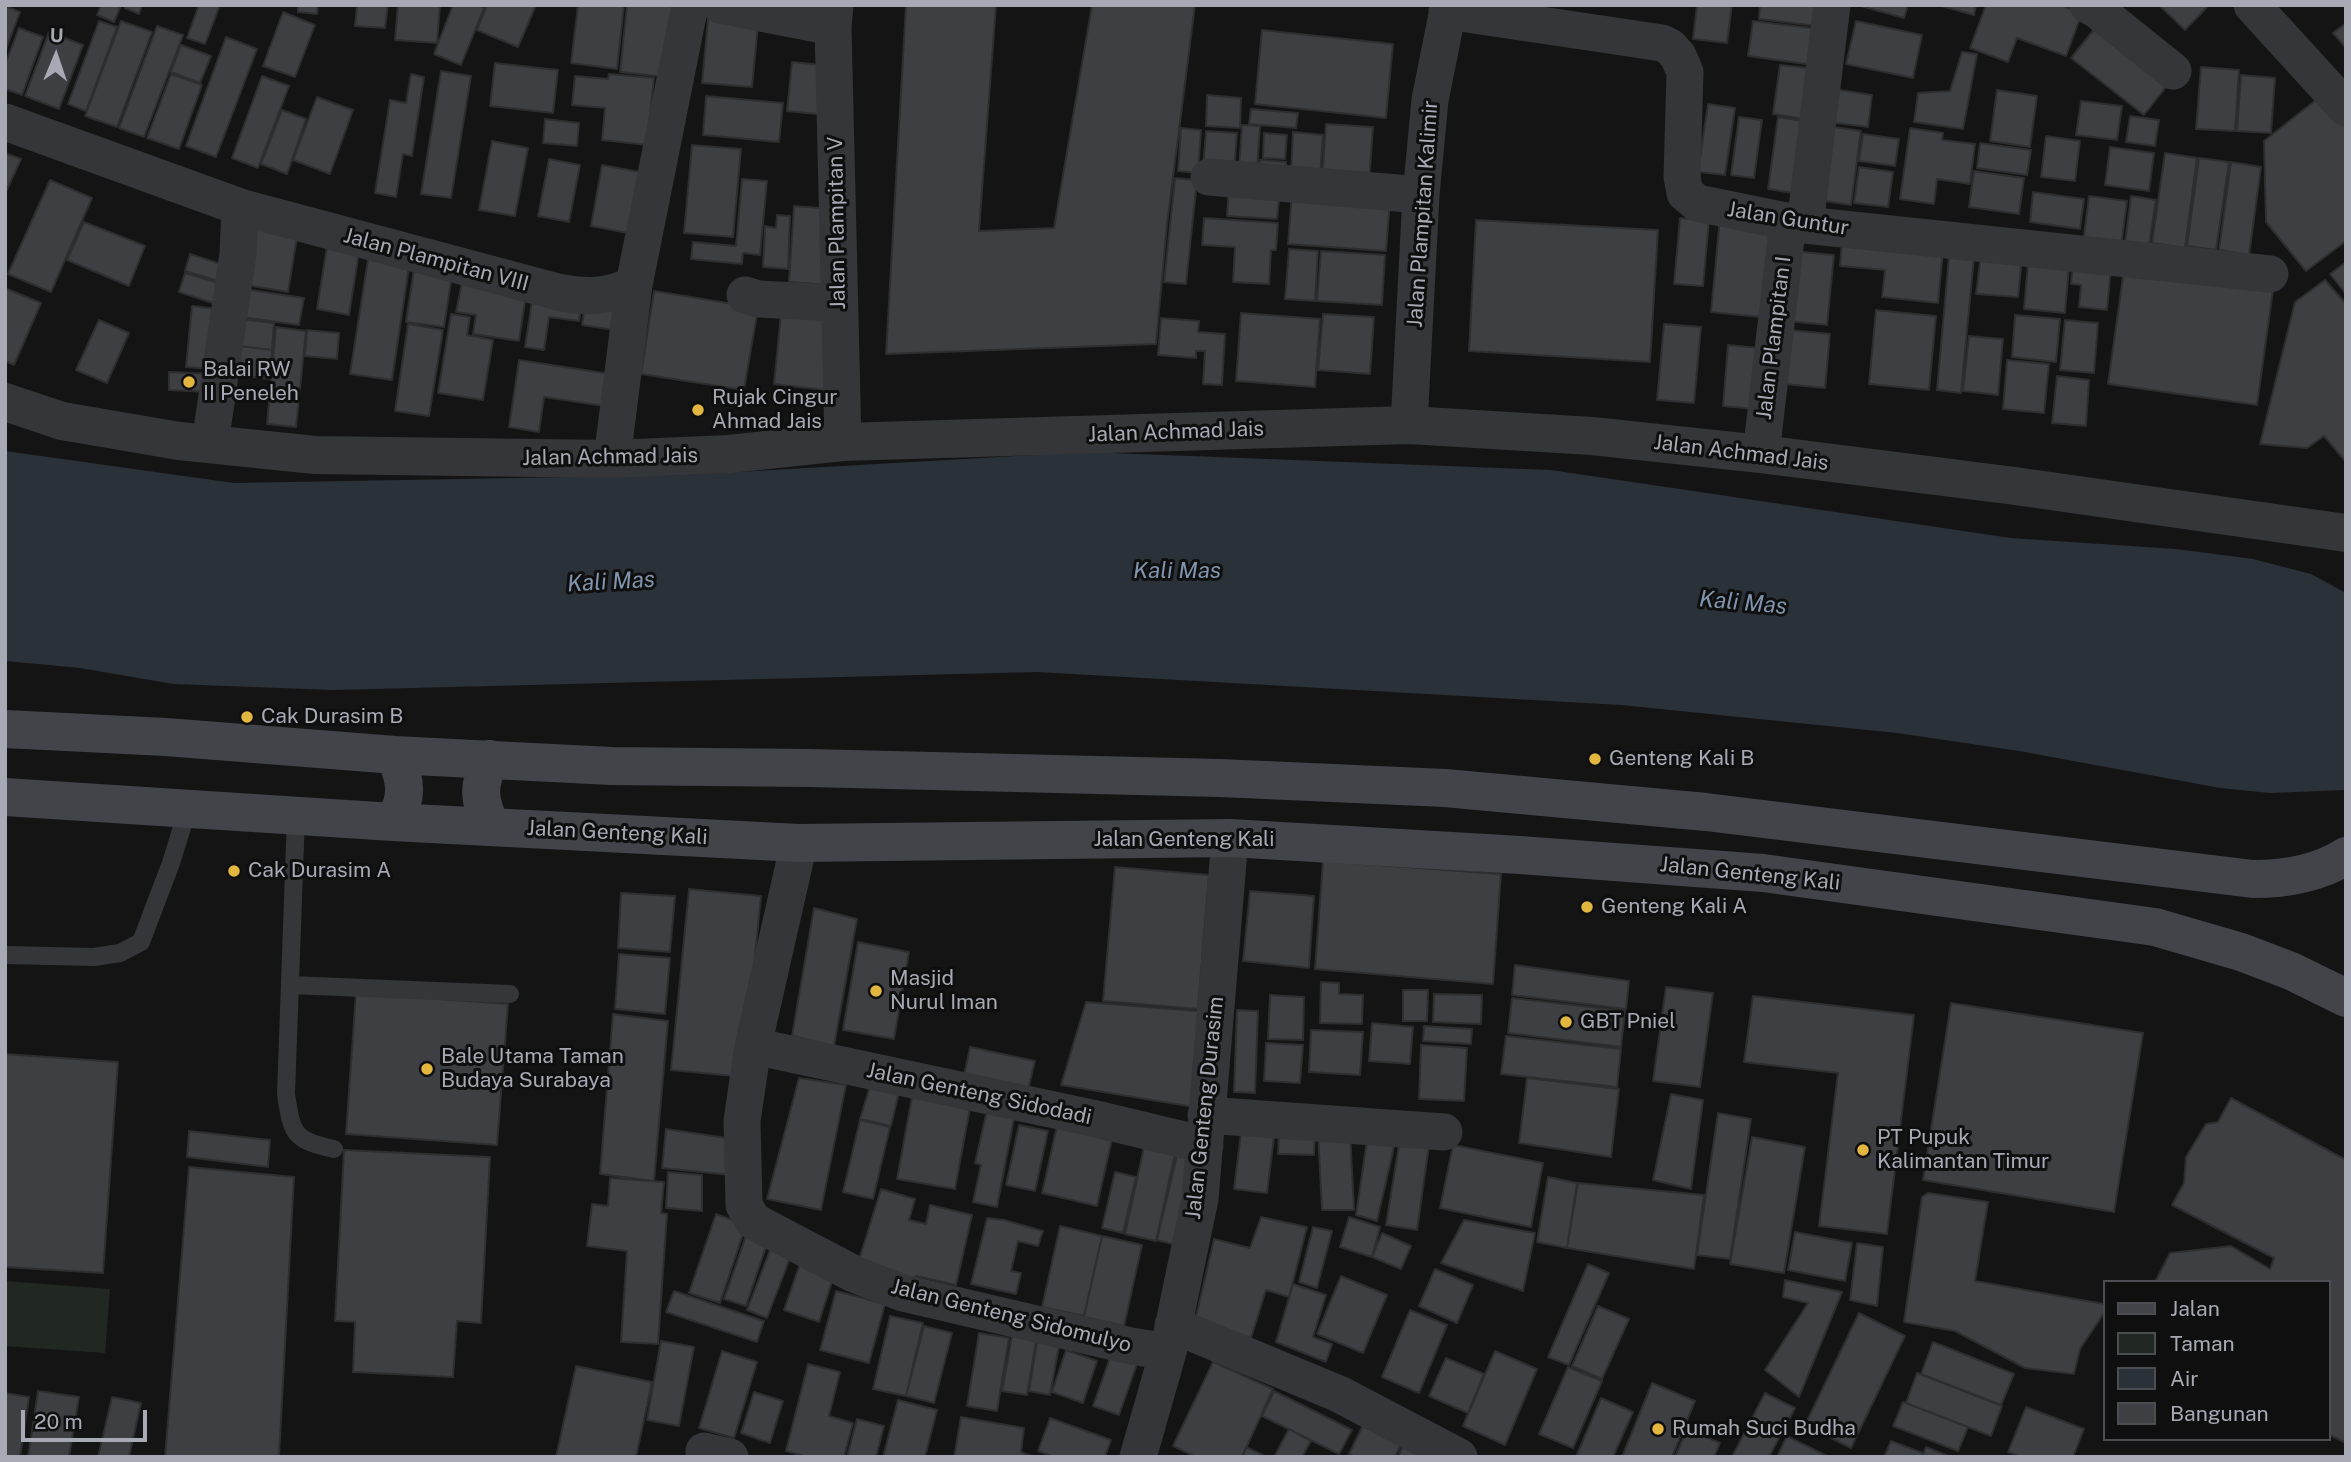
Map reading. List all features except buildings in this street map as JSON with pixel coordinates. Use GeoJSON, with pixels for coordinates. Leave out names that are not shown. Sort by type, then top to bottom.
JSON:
{"type":"FeatureCollection","features":[{"type":"Feature","properties":{"kind":"main road"},"geometry":{"type":"LineString","coordinates":[[5,729],[166,737],[394,755],[611,766],[1220,778],[1445,788],[1706,812],[2253,879],[2279,879],[2310,871],[2346,856]]}},
{"type":"Feature","properties":{"kind":"main road"},"geometry":{"type":"LineString","coordinates":[[393,822],[402,808],[404,789],[402,773],[394,755]]}},
{"type":"Feature","properties":{"kind":"main road"},"geometry":{"type":"LineString","coordinates":[[490,759],[482,777],[480,796],[491,826]]}},
{"type":"Feature","properties":{"kind":"main road","name":"Jalan Genteng Kali"},"geometry":{"type":"LineString","coordinates":[[5,797],[393,822],[799,843],[1230,838],[1763,873],[2155,927],[2241,952],[2291,971],[2346,998]]}},
{"type":"Feature","properties":{"kind":"street"},"geometry":{"type":"LineString","coordinates":[[612,459],[634,285],[690,5]]}},
{"type":"Feature","properties":{"kind":"street"},"geometry":{"type":"LineString","coordinates":[[720,5],[834,16]]}},
{"type":"Feature","properties":{"kind":"street","name":"Jalan Plampitan I"},"geometry":{"type":"LineString","coordinates":[[1761,454],[1832,5]]}},
{"type":"Feature","properties":{"kind":"street"},"geometry":{"type":"LineString","coordinates":[[2088,5],[2173,71]]}},
{"type":"Feature","properties":{"kind":"street"},"geometry":{"type":"LineString","coordinates":[[2252,5],[2346,108]]}},
{"type":"Feature","properties":{"kind":"street","name":"Jalan Guntur"},"geometry":{"type":"LineString","coordinates":[[1448,8],[1662,43],[1670,47],[1678,56],[1685,72],[1682,177],[1685,193],[1697,203],[1797,223],[2270,274]]}},
{"type":"Feature","properties":{"kind":"street","name":"Jalan Plampitan Kalimir"},"geometry":{"type":"LineString","coordinates":[[1409,425],[1421,195],[1430,100],[1448,8]]}},
{"type":"Feature","properties":{"kind":"street","name":"Jalan Plampitan V"},"geometry":{"type":"LineString","coordinates":[[834,16],[843,442]]}},
{"type":"Feature","properties":{"kind":"street","name":"Jalan Plampitan VIII"},"geometry":{"type":"LineString","coordinates":[[5,122],[240,207],[571,295],[584,297],[615,293],[634,285]]}},
{"type":"Feature","properties":{"kind":"street"},"geometry":{"type":"LineString","coordinates":[[1209,177],[1421,195]]}},
{"type":"Feature","properties":{"kind":"street"},"geometry":{"type":"LineString","coordinates":[[210,443],[238,254],[240,207]]}},
{"type":"Feature","properties":{"kind":"street"},"geometry":{"type":"LineString","coordinates":[[745,295],[758,299],[838,303]]}},
{"type":"Feature","properties":{"kind":"street","name":"Jalan Achmad Jais"},"geometry":{"type":"LineString","coordinates":[[5,402],[62,421],[179,441],[315,455],[612,459],[729,454],[843,442],[1409,425],[1592,436],[1761,454],[2346,533]]}},
{"type":"Feature","properties":{"kind":"street","name":"Jalan Genteng Durasim"},"geometry":{"type":"LineString","coordinates":[[1138,1457],[1171,1339],[1200,1199],[1230,838]]}},
{"type":"Feature","properties":{"kind":"street","name":"Jalan Genteng Sidomulyo"},"geometry":{"type":"LineString","coordinates":[[799,843],[753,1046],[742,1122],[744,1205],[753,1221],[853,1274],[903,1293],[1131,1346],[1171,1339],[1339,1394],[1460,1457]]}},
{"type":"Feature","properties":{"kind":"street","name":"Jalan Genteng Sidodadi"},"geometry":{"type":"LineString","coordinates":[[753,1046],[1092,1118],[1206,1130],[1444,1132]]}},
{"type":"Feature","properties":{"kind":"lane"},"geometry":{"type":"LineString","coordinates":[[5,955],[94,957],[120,953],[141,942],[171,863],[188,808]]}},
{"type":"Feature","properties":{"kind":"lane"},"geometry":{"type":"LineString","coordinates":[[296,816],[286,1094],[290,1122],[298,1136],[312,1144],[334,1149]]}},
{"type":"Feature","properties":{"kind":"lane"},"geometry":{"type":"LineString","coordinates":[[290,985],[510,994]]}},
{"type":"Feature","properties":{"kind":"green space"},"geometry":{"type":"Polygon","coordinates":[[[5,1281],[110,1289],[105,1353],[5,1346],[5,1281]]]}},
{"type":"Feature","properties":{"kind":"water","name":"Kali Mas"},"geometry":{"type":"Polygon","coordinates":[[[5,451],[234,483],[684,475],[1087,452],[1551,470],[2011,538],[2176,549],[2253,559],[2311,574],[2346,593],[2346,790],[2270,793],[2220,788],[2019,751],[1897,733],[1621,705],[1037,672],[334,690],[173,684],[80,668],[5,661],[5,451]]]}},
{"type":"Feature","properties":{"kind":"place","name":"Balai RW II Peneleh"},"geometry":{"type":"Point","coordinates":[189,382]}},
{"type":"Feature","properties":{"kind":"place","name":"Rujak Cingur Ahmad Jais"},"geometry":{"type":"Point","coordinates":[698,410]}},
{"type":"Feature","properties":{"kind":"place","name":"Cak Durasim B"},"geometry":{"type":"Point","coordinates":[247,717]}},
{"type":"Feature","properties":{"kind":"place","name":"Genteng Kali B"},"geometry":{"type":"Point","coordinates":[1595,759]}},
{"type":"Feature","properties":{"kind":"place","name":"Cak Durasim A"},"geometry":{"type":"Point","coordinates":[234,871]}},
{"type":"Feature","properties":{"kind":"place","name":"Genteng Kali A"},"geometry":{"type":"Point","coordinates":[1587,907]}},
{"type":"Feature","properties":{"kind":"place","name":"Masjid Nurul Iman"},"geometry":{"type":"Point","coordinates":[876,991]}},
{"type":"Feature","properties":{"kind":"place","name":"GBT Pniel"},"geometry":{"type":"Point","coordinates":[1566,1022]}},
{"type":"Feature","properties":{"kind":"place","name":"Bale Utama Taman Budaya Surabaya"},"geometry":{"type":"Point","coordinates":[427,1069]}},
{"type":"Feature","properties":{"kind":"place","name":"PT Pupuk Kalimantan Timur"},"geometry":{"type":"Point","coordinates":[1863,1150]}},
{"type":"Feature","properties":{"kind":"place","name":"Rumah Suci Budha"},"geometry":{"type":"Point","coordinates":[1658,1429]}}]}
